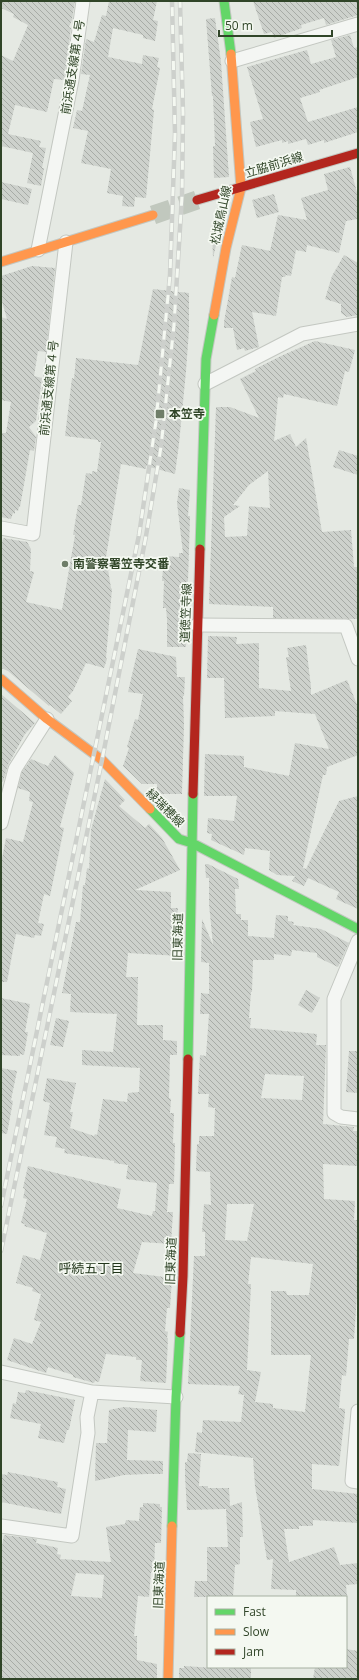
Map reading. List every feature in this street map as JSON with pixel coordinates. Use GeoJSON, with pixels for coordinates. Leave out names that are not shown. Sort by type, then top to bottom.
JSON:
{"type":"FeatureCollection","features":[{"type":"Feature","properties":{"kind":"street","name":"前浜通支線第４号"},"geometry":{"type":"LineString","coordinates":[[38,250],[72,80],[83,1]]}},
{"type":"Feature","properties":{"kind":"street","name":"松城鳥山線"},"geometry":{"type":"LineString","coordinates":[[205,384],[206,359],[224,263],[241,188],[232,61],[224,1]]}},
{"type":"Feature","properties":{"kind":"street"},"geometry":{"type":"LineString","coordinates":[[232,61],[358,24]]}},
{"type":"Feature","properties":{"kind":"street","name":"立脇前浜線"},"geometry":{"type":"LineString","coordinates":[[197,200],[358,153]]}},
{"type":"Feature","properties":{"kind":"street"},"geometry":{"type":"LineString","coordinates":[[1,262],[153,215]]}},
{"type":"Feature","properties":{"kind":"street","name":"前浜通支線第４号"},"geometry":{"type":"LineString","coordinates":[[1,528],[32,534],[66,242]]}},
{"type":"Feature","properties":{"kind":"street"},"geometry":{"type":"LineString","coordinates":[[205,384],[302,334],[358,324]]}},
{"type":"Feature","properties":{"kind":"street","name":"道徳笠寺線"},"geometry":{"type":"LineString","coordinates":[[192,843],[205,384]]}},
{"type":"Feature","properties":{"kind":"street"},"geometry":{"type":"LineString","coordinates":[[197,625],[346,626],[358,659]]}},
{"type":"Feature","properties":{"kind":"street","name":"緑瑞穂線"},"geometry":{"type":"LineString","coordinates":[[1,679],[47,719],[102,760],[179,839],[192,843],[358,929]]}},
{"type":"Feature","properties":{"kind":"street"},"geometry":{"type":"LineString","coordinates":[[1,823],[4,802],[15,769],[47,719]]}},
{"type":"Feature","properties":{"kind":"street","name":"旧東海道"},"geometry":{"type":"LineString","coordinates":[[168,1679],[176,1397],[183,1276],[192,843]]}},
{"type":"Feature","properties":{"kind":"street"},"geometry":{"type":"LineString","coordinates":[[358,941],[334,1000],[334,1113],[341,1117],[358,1119]]}},
{"type":"Feature","properties":{"kind":"street"},"geometry":{"type":"LineString","coordinates":[[1,1372],[92,1392],[176,1397]]}},
{"type":"Feature","properties":{"kind":"street"},"geometry":{"type":"LineString","coordinates":[[1,1526],[72,1536],[88,1433],[87,1417],[92,1392]]}},
{"type":"Feature","properties":{"kind":"street"},"geometry":{"type":"LineString","coordinates":[[358,1411],[352,1481],[358,1482]]}},
{"type":"Feature","properties":{"kind":"building"},"geometry":{"type":"Polygon","coordinates":[[[1,1],[75,1],[72,20],[69,27],[71,28],[64,80],[54,79],[47,112],[15,105],[8,134],[41,141],[39,147],[46,148],[42,168],[44,168],[41,186],[27,183],[33,153],[1,146],[1,55],[13,61],[28,25],[13,17],[14,14],[1,8],[1,1]]]}},
{"type":"Feature","properties":{"kind":"building"},"geometry":{"type":"Polygon","coordinates":[[[109,1],[157,1],[153,20],[158,21],[155,41],[143,38],[143,35],[113,28],[108,57],[142,64],[143,55],[159,58],[157,67],[160,68],[152,109],[154,110],[146,198],[135,197],[134,207],[122,206],[123,196],[107,193],[111,169],[81,163],[88,131],[73,128],[77,110],[82,111],[90,75],[81,74],[86,39],[94,42],[102,15],[106,16],[109,1]]]}},
{"type":"Feature","properties":{"kind":"building"},"geometry":{"type":"Polygon","coordinates":[[[253,1],[358,1],[358,15],[326,25],[324,18],[301,25],[302,28],[274,38],[272,32],[264,34],[253,1]]]}},
{"type":"Feature","properties":{"kind":"building"},"geometry":{"type":"Polygon","coordinates":[[[215,18],[221,62],[229,177],[214,178],[213,146],[215,146],[213,96],[206,19],[215,18]]]}},
{"type":"Feature","properties":{"kind":"building"},"geometry":{"type":"Polygon","coordinates":[[[350,35],[354,48],[358,47],[358,77],[300,98],[308,122],[358,107],[358,132],[324,143],[324,140],[308,145],[306,139],[288,144],[288,141],[282,143],[282,140],[256,147],[250,122],[263,119],[247,67],[307,50],[311,64],[336,57],[331,40],[350,35]]]}},
{"type":"Feature","properties":{"kind":"building"},"geometry":{"type":"Polygon","coordinates":[[[350,167],[358,196],[358,219],[346,221],[339,253],[307,245],[306,252],[296,250],[291,276],[286,275],[285,277],[282,277],[276,316],[252,312],[259,347],[245,351],[244,348],[237,350],[233,328],[224,328],[224,322],[232,277],[235,278],[242,245],[270,251],[278,215],[307,220],[301,198],[328,190],[324,174],[350,167]]]}},
{"type":"Feature","properties":{"kind":"building"},"geometry":{"type":"Polygon","coordinates":[[[1,182],[32,189],[28,205],[1,199],[1,182]]]}},
{"type":"Feature","properties":{"kind":"building"},"geometry":{"type":"Polygon","coordinates":[[[274,194],[279,212],[257,218],[252,200],[274,194]]]}},
{"type":"Feature","properties":{"kind":"building"},"geometry":{"type":"Polygon","coordinates":[[[217,208],[225,208],[213,258],[212,229],[217,208]]]}},
{"type":"Feature","properties":{"kind":"building"},"geometry":{"type":"Polygon","coordinates":[[[344,255],[358,263],[358,315],[347,317],[341,313],[341,304],[325,299],[332,276],[344,255]]]}},
{"type":"Feature","properties":{"kind":"building"},"geometry":{"type":"Polygon","coordinates":[[[32,266],[55,268],[46,352],[38,351],[34,376],[42,378],[36,421],[29,427],[36,437],[34,451],[30,450],[20,507],[18,511],[15,510],[15,514],[13,513],[11,519],[1,517],[1,433],[6,433],[11,402],[1,400],[1,317],[7,319],[1,298],[1,276],[32,266]]]}},
{"type":"Feature","properties":{"kind":"building"},"geometry":{"type":"Polygon","coordinates":[[[153,289],[189,293],[189,330],[186,371],[175,474],[146,466],[146,469],[121,464],[106,557],[112,589],[107,659],[104,668],[86,663],[73,691],[68,697],[72,701],[61,714],[50,705],[49,706],[8,671],[1,668],[1,548],[3,538],[27,542],[31,549],[30,571],[34,572],[26,602],[62,610],[75,535],[73,535],[78,505],[81,505],[86,473],[92,474],[92,471],[97,472],[101,442],[98,442],[98,440],[65,436],[76,358],[138,365],[153,289]]]}},
{"type":"Feature","properties":{"kind":"building"},"geometry":{"type":"Polygon","coordinates":[[[315,341],[355,350],[349,372],[345,371],[337,406],[284,394],[283,398],[278,397],[274,441],[290,434],[296,447],[306,438],[322,532],[351,530],[354,567],[358,567],[358,619],[273,618],[273,607],[209,604],[216,407],[230,407],[259,418],[240,379],[256,371],[255,369],[315,341]],[[268,471],[249,485],[233,505],[240,506],[224,517],[225,537],[247,536],[249,506],[270,508],[268,471]]]}},
{"type":"Feature","properties":{"kind":"building"},"geometry":{"type":"Polygon","coordinates":[[[339,450],[358,456],[358,475],[333,467],[339,450]]]}},
{"type":"Feature","properties":{"kind":"building"},"geometry":{"type":"Polygon","coordinates":[[[179,488],[190,490],[188,516],[190,516],[186,647],[167,647],[167,619],[166,608],[163,608],[164,581],[162,581],[164,556],[179,557],[179,553],[183,553],[177,503],[179,488]]]}},
{"type":"Feature","properties":{"kind":"building"},"geometry":{"type":"Polygon","coordinates":[[[208,636],[237,637],[236,644],[259,643],[259,688],[291,691],[286,657],[289,657],[287,648],[306,645],[311,695],[347,680],[358,707],[358,755],[327,767],[326,775],[323,775],[303,868],[306,869],[339,801],[358,796],[358,909],[336,899],[339,892],[308,878],[304,886],[292,881],[295,876],[277,875],[269,870],[270,851],[245,848],[244,855],[211,840],[212,834],[207,833],[208,818],[234,821],[237,796],[204,796],[205,754],[244,756],[244,767],[289,776],[295,743],[329,749],[315,714],[275,711],[275,716],[225,718],[224,678],[207,678],[208,636]]]}},
{"type":"Feature","properties":{"kind":"building"},"geometry":{"type":"Polygon","coordinates":[[[138,649],[176,657],[177,677],[185,677],[183,696],[184,725],[182,794],[157,794],[157,784],[142,784],[123,766],[129,748],[127,747],[135,719],[138,720],[143,694],[128,692],[138,649]]]}},
{"type":"Feature","properties":{"kind":"building"},"geometry":{"type":"Polygon","coordinates":[[[1,694],[35,723],[25,734],[8,765],[3,782],[1,781],[1,694]]]}},
{"type":"Feature","properties":{"kind":"building"},"geometry":{"type":"Polygon","coordinates":[[[55,755],[74,773],[60,827],[64,828],[50,896],[44,894],[38,923],[44,924],[41,936],[35,935],[34,938],[16,934],[7,982],[1,982],[1,863],[6,838],[23,842],[33,802],[29,801],[30,792],[18,788],[22,772],[31,759],[48,766],[55,755]]]}},
{"type":"Feature","properties":{"kind":"building"},"geometry":{"type":"Polygon","coordinates":[[[105,779],[125,800],[119,806],[145,828],[149,824],[162,838],[180,870],[135,890],[171,892],[171,908],[178,908],[177,917],[180,917],[179,956],[128,953],[126,977],[138,977],[137,1025],[163,1025],[163,1040],[177,1041],[177,1055],[170,1055],[169,1098],[171,1099],[170,1113],[174,1113],[173,1143],[175,1143],[174,1184],[169,1184],[167,1212],[173,1212],[171,1244],[142,1242],[133,1273],[172,1278],[170,1308],[167,1308],[165,1331],[168,1332],[166,1383],[140,1381],[142,1360],[136,1360],[136,1357],[106,1354],[99,1382],[95,1381],[94,1383],[73,1377],[73,1375],[48,1367],[46,1373],[7,1360],[14,1338],[32,1344],[41,1322],[34,1320],[41,1294],[32,1291],[33,1288],[16,1283],[23,1255],[40,1260],[47,1233],[24,1226],[25,1224],[21,1223],[27,1199],[23,1198],[25,1189],[23,1188],[28,1166],[121,1189],[117,1208],[152,1216],[153,1211],[155,1211],[157,1183],[126,1179],[128,1165],[114,1163],[114,1161],[64,1153],[65,1149],[55,1147],[57,1137],[44,1135],[50,1103],[43,1101],[47,1078],[76,1083],[70,1112],[73,1112],[70,1128],[94,1136],[95,1134],[97,1135],[103,1099],[127,1102],[128,1093],[139,1092],[140,1068],[82,1065],[82,1050],[113,1052],[117,1014],[70,1012],[71,994],[62,993],[76,922],[80,922],[83,885],[85,885],[87,868],[89,869],[91,830],[105,779]]]}},
{"type":"Feature","properties":{"kind":"building"},"geometry":{"type":"Polygon","coordinates":[[[205,864],[208,864],[238,879],[239,889],[235,889],[236,914],[241,914],[241,920],[248,920],[248,936],[274,938],[276,915],[288,916],[288,921],[294,922],[293,925],[321,929],[349,943],[338,967],[317,957],[317,953],[292,950],[291,956],[274,954],[274,960],[253,960],[252,992],[249,1018],[251,1018],[250,1028],[317,1034],[316,1045],[326,1045],[323,1124],[354,1127],[353,1131],[358,1131],[358,1166],[323,1164],[324,1199],[355,1201],[354,1220],[358,1220],[358,1281],[354,1339],[349,1339],[346,1376],[342,1375],[339,1408],[345,1409],[345,1413],[339,1466],[312,1464],[312,1489],[358,1494],[358,1523],[313,1520],[313,1526],[299,1526],[299,1529],[284,1529],[289,1562],[334,1547],[340,1565],[358,1563],[358,1584],[346,1585],[347,1596],[296,1596],[296,1590],[271,1589],[273,1559],[267,1560],[255,1486],[253,1458],[195,1452],[197,1432],[202,1433],[203,1420],[241,1422],[244,1395],[238,1394],[240,1386],[188,1384],[194,1256],[205,1256],[205,1232],[202,1232],[204,1204],[211,1205],[210,1172],[196,1171],[197,1144],[199,1144],[199,1136],[214,1136],[215,1108],[208,1107],[209,1094],[198,1094],[200,1055],[206,1056],[209,1014],[200,1014],[201,993],[209,994],[209,963],[201,962],[202,919],[213,945],[209,904],[209,878],[206,878],[205,864]],[[265,1074],[261,1098],[302,1100],[304,1076],[265,1074]],[[227,1204],[225,1240],[247,1241],[254,1204],[227,1204]],[[251,1257],[248,1284],[251,1284],[247,1370],[261,1372],[255,1402],[273,1404],[273,1408],[305,1412],[311,1355],[271,1355],[271,1291],[286,1291],[287,1295],[309,1295],[313,1264],[251,1257]]]}},
{"type":"Feature","properties":{"kind":"building"},"geometry":{"type":"Polygon","coordinates":[[[306,990],[320,998],[312,1013],[298,1005],[306,990]]]}},
{"type":"Feature","properties":{"kind":"building"},"geometry":{"type":"Polygon","coordinates":[[[1,998],[30,1004],[25,1032],[28,1032],[24,1055],[1,1055],[1,998]]]}},
{"type":"Feature","properties":{"kind":"building"},"geometry":{"type":"Polygon","coordinates":[[[56,1018],[69,1021],[63,1047],[50,1045],[56,1018]]]}},
{"type":"Feature","properties":{"kind":"building"},"geometry":{"type":"Polygon","coordinates":[[[349,1051],[358,1051],[358,1093],[346,1092],[349,1051]]]}},
{"type":"Feature","properties":{"kind":"building"},"geometry":{"type":"Polygon","coordinates":[[[1,1068],[17,1071],[11,1100],[13,1101],[7,1134],[1,1133],[1,1068]]]}},
{"type":"Feature","properties":{"kind":"building"},"geometry":{"type":"Polygon","coordinates":[[[26,1390],[75,1400],[69,1430],[67,1430],[64,1443],[38,1438],[41,1424],[10,1418],[13,1403],[16,1404],[18,1392],[25,1393],[26,1390]]]}},
{"type":"Feature","properties":{"kind":"building"},"geometry":{"type":"Polygon","coordinates":[[[124,1407],[157,1410],[156,1432],[128,1430],[127,1460],[163,1461],[163,1474],[124,1475],[95,1481],[96,1443],[107,1443],[109,1410],[124,1407]]]}},
{"type":"Feature","properties":{"kind":"building"},"geometry":{"type":"Polygon","coordinates":[[[188,1453],[201,1454],[199,1486],[208,1486],[208,1488],[229,1488],[230,1506],[242,1502],[243,1537],[240,1537],[240,1564],[235,1565],[233,1596],[194,1597],[195,1581],[207,1581],[207,1547],[228,1547],[226,1509],[187,1510],[185,1462],[187,1462],[188,1453]]]}},
{"type":"Feature","properties":{"kind":"building"},"geometry":{"type":"Polygon","coordinates":[[[8,1472],[58,1482],[57,1487],[66,1489],[61,1514],[1,1502],[1,1474],[7,1475],[8,1472]]]}},
{"type":"Feature","properties":{"kind":"building"},"geometry":{"type":"Polygon","coordinates":[[[143,1503],[160,1504],[160,1507],[162,1507],[161,1543],[155,1543],[154,1572],[151,1572],[149,1597],[138,1596],[134,1636],[137,1636],[137,1660],[157,1664],[157,1679],[1,1679],[1,1551],[4,1535],[37,1539],[36,1543],[58,1548],[57,1554],[61,1555],[60,1559],[111,1562],[106,1527],[125,1524],[126,1520],[139,1521],[140,1507],[143,1507],[143,1503]],[[76,1573],[71,1596],[102,1598],[104,1575],[76,1573]]]}},
{"type":"Feature","properties":{"kind":"building"},"geometry":{"type":"Polygon","coordinates":[[[347,1649],[358,1651],[358,1679],[313,1679],[315,1668],[347,1668],[347,1649]]]}},
{"type":"Feature","properties":{"kind":"building"},"geometry":{"type":"Polygon","coordinates":[[[184,1666],[229,1669],[251,1668],[251,1679],[179,1679],[179,1668],[184,1668],[184,1666]]]}},
{"type":"Feature","properties":{"kind":"tunnel"},"geometry":{"type":"LineString","coordinates":[[153,215],[197,200]]}},
{"type":"Feature","properties":{"kind":"railway"},"geometry":{"type":"LineString","coordinates":[[1,1206],[139,535],[156,421],[170,275],[175,134],[172,1]]}},
{"type":"Feature","properties":{"kind":"railway"},"geometry":{"type":"LineString","coordinates":[[1,1251],[102,760],[146,536],[161,447],[174,325],[182,196],[183,113],[180,1]]}},
{"type":"Feature","properties":{"kind":"traffic: fast"},"geometry":{"type":"LineString","coordinates":[[224,1],[231,54]]}},
{"type":"Feature","properties":{"kind":"traffic: fast"},"geometry":{"type":"LineString","coordinates":[[200,549],[206,359],[214,315]]}},
{"type":"Feature","properties":{"kind":"traffic: fast"},"geometry":{"type":"LineString","coordinates":[[188,1059],[193,794]]}},
{"type":"Feature","properties":{"kind":"traffic: fast"},"geometry":{"type":"LineString","coordinates":[[150,809],[179,839],[192,843],[358,929]]}},
{"type":"Feature","properties":{"kind":"traffic: fast"},"geometry":{"type":"LineString","coordinates":[[172,1526],[176,1397],[180,1333]]}},
{"type":"Feature","properties":{"kind":"traffic: slow"},"geometry":{"type":"LineString","coordinates":[[214,315],[226,248],[241,188],[231,54]]}},
{"type":"Feature","properties":{"kind":"traffic: slow"},"geometry":{"type":"LineString","coordinates":[[1,262],[153,215]]}},
{"type":"Feature","properties":{"kind":"traffic: slow"},"geometry":{"type":"LineString","coordinates":[[1,679],[47,719],[102,760],[150,809]]}},
{"type":"Feature","properties":{"kind":"traffic: slow"},"geometry":{"type":"LineString","coordinates":[[168,1679],[172,1526]]}},
{"type":"Feature","properties":{"kind":"traffic: jam"},"geometry":{"type":"LineString","coordinates":[[197,200],[358,153]]}},
{"type":"Feature","properties":{"kind":"traffic: jam"},"geometry":{"type":"LineString","coordinates":[[193,794],[200,549]]}},
{"type":"Feature","properties":{"kind":"traffic: jam"},"geometry":{"type":"LineString","coordinates":[[180,1333],[183,1276],[188,1059]]}},
{"type":"Feature","properties":{"kind":"place","name":"本笠寺"},"geometry":{"type":"Point","coordinates":[160,414]}},
{"type":"Feature","properties":{"kind":"place","name":"南警察署笠寺交番"},"geometry":{"type":"Point","coordinates":[65,564]}},
{"type":"Feature","properties":{"kind":"district","name":"呼続五丁目"},"geometry":{"type":"Point","coordinates":[91,1268]}}]}
